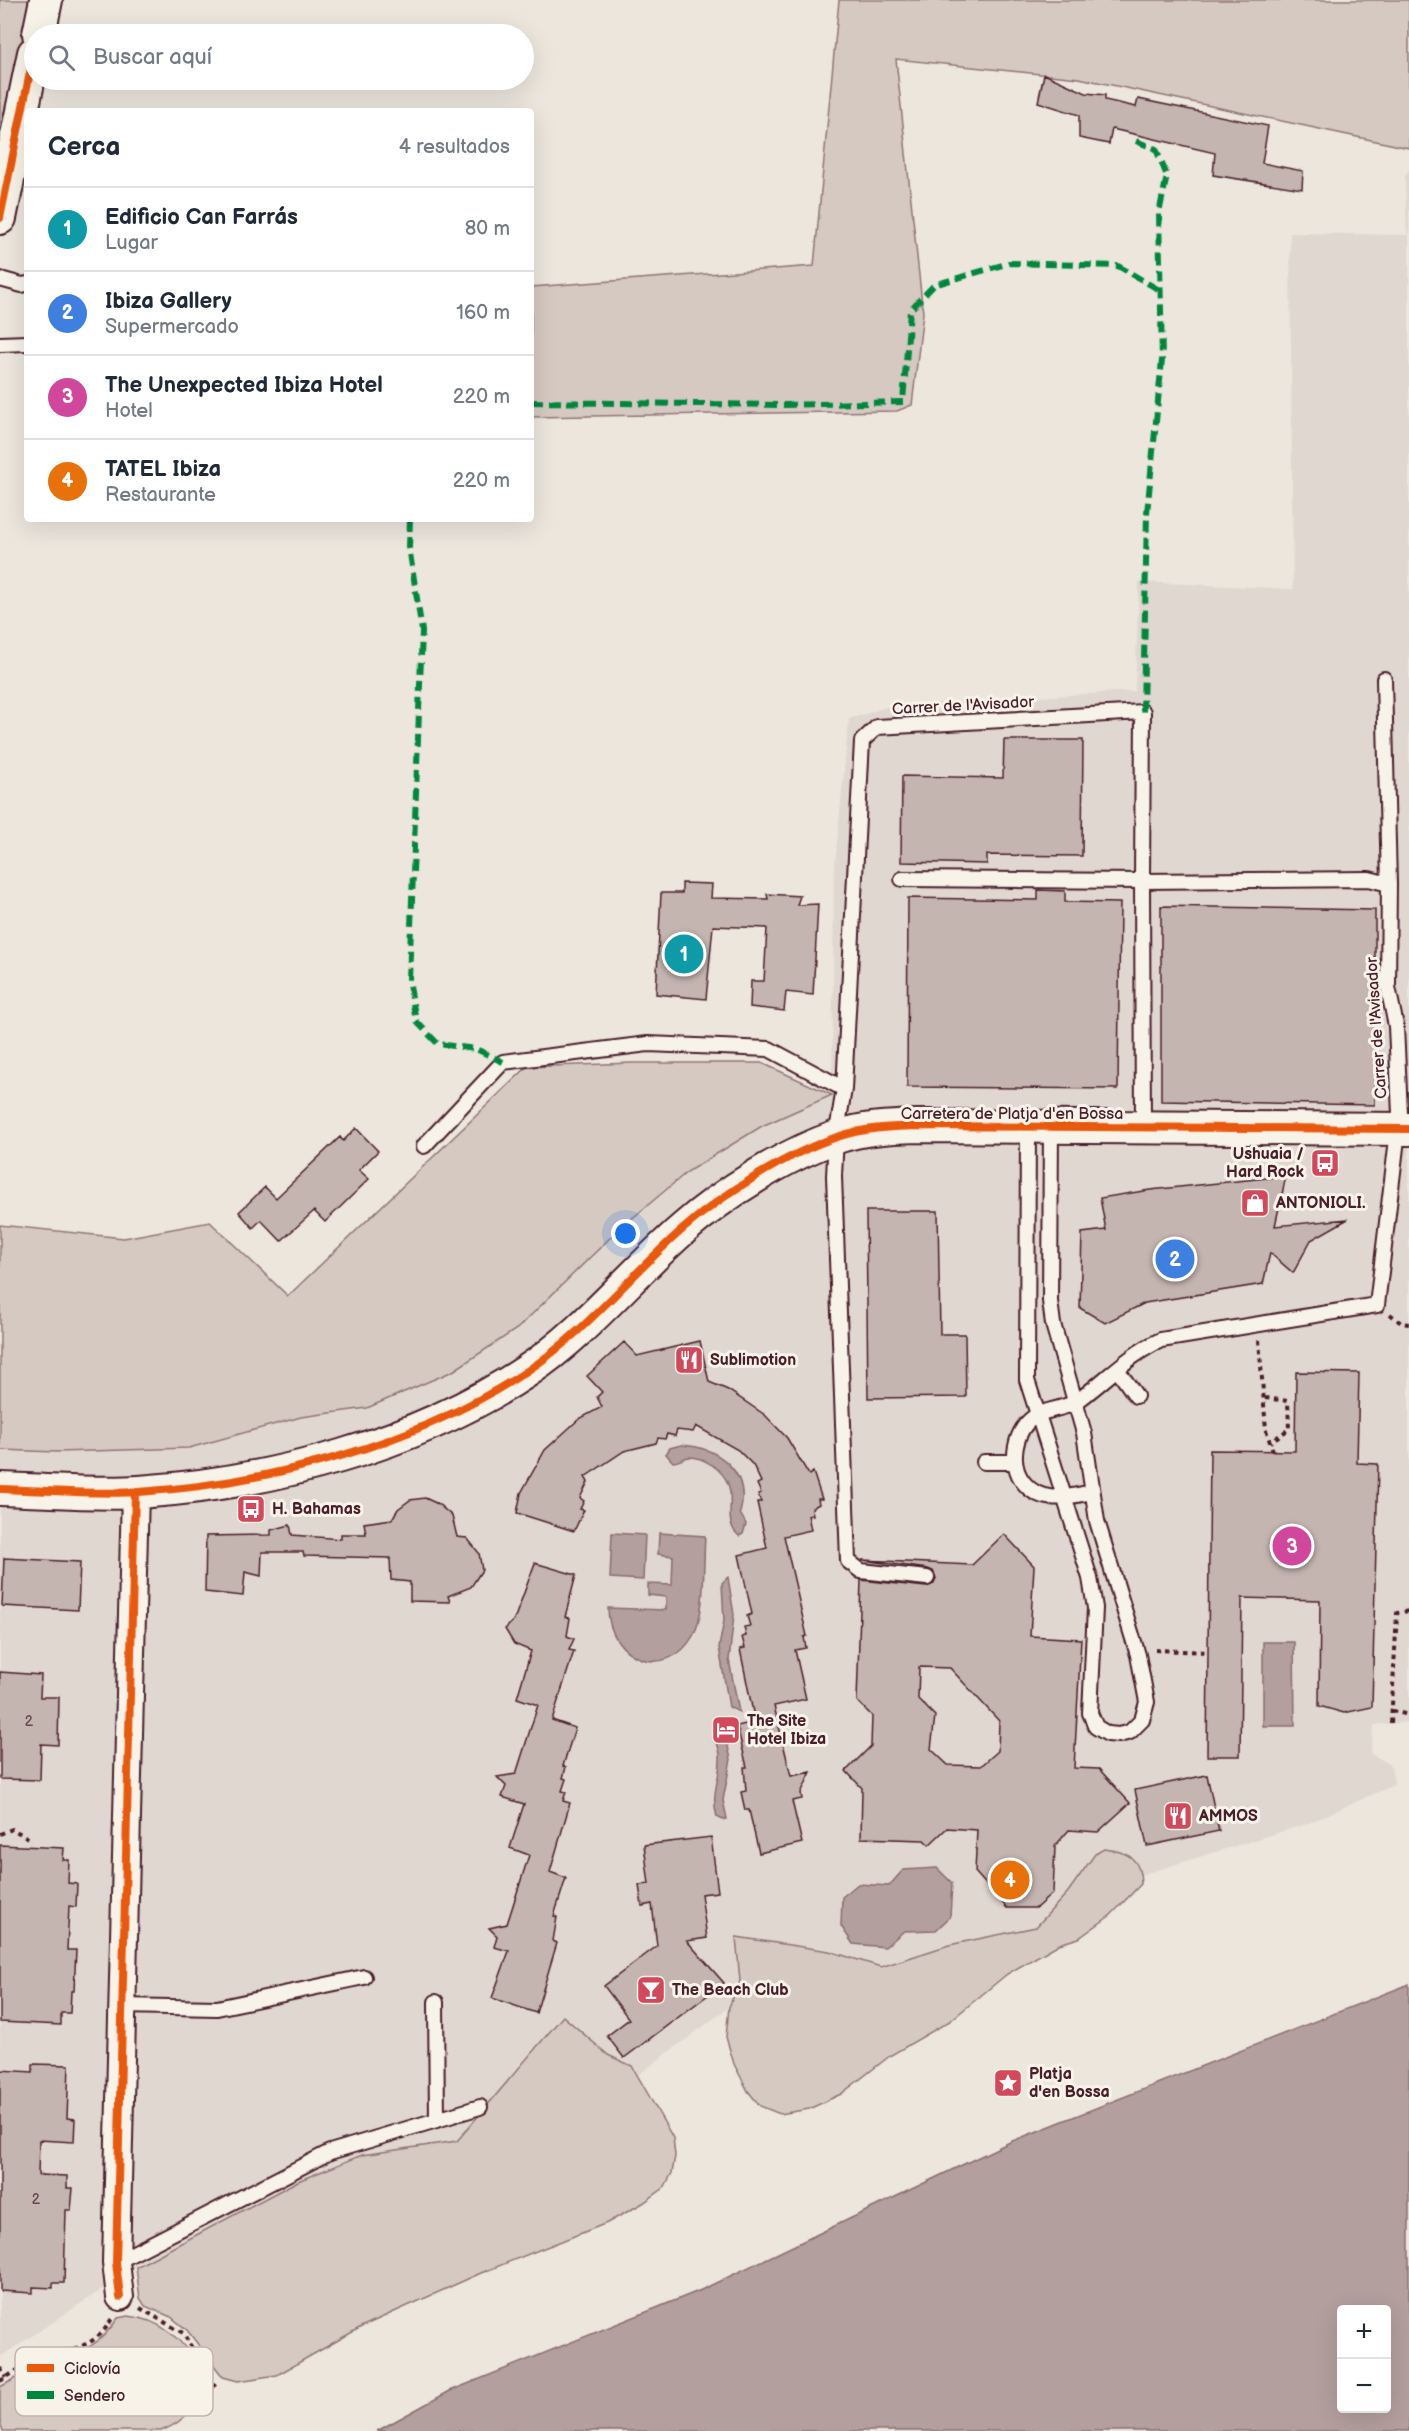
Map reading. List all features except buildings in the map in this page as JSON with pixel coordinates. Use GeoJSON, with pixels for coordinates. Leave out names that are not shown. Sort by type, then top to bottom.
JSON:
{"type":"FeatureCollection","features":[{"type":"Feature","properties":{"kind":"street"},"geometry":{"type":"LineString","coordinates":[[41,24],[46,0]]}},
{"type":"Feature","properties":{"kind":"street"},"geometry":{"type":"LineString","coordinates":[[0,218],[26,90]]}},
{"type":"Feature","properties":{"kind":"street","name":"Carretera de Platja d'en Bossa"},"geometry":{"type":"LineString","coordinates":[[0,1489],[135,1492],[204,1486],[342,1455],[412,1431],[528,1371],[578,1329],[682,1230],[723,1196],[803,1152],[836,1137],[889,1127],[1403,1129]]}},
{"type":"Feature","properties":{"kind":"street"},"geometry":{"type":"LineString","coordinates":[[118,2305],[116,2262],[135,1492]]}},
{"type":"Feature","properties":{"kind":"lane"},"geometry":{"type":"LineString","coordinates":[[0,279],[24,285]]}},
{"type":"Feature","properties":{"kind":"lane"},"geometry":{"type":"LineString","coordinates":[[0,344],[24,343]]}},
{"type":"Feature","properties":{"kind":"lane","name":"Carrer de l'Avisador"},"geometry":{"type":"LineString","coordinates":[[1257,1324],[1377,1305],[1403,1129],[1400,1114],[1396,1026],[1388,987],[1389,884],[1384,679]]}},
{"type":"Feature","properties":{"kind":"lane","name":"Carrer de l'Avisador"},"geometry":{"type":"LineString","coordinates":[[927,1578],[861,1571],[848,1561],[835,1188],[836,1137],[844,1089],[862,741],[877,727],[1143,712],[1143,1128]]}},
{"type":"Feature","properties":{"kind":"lane"},"geometry":{"type":"LineString","coordinates":[[902,879],[1369,879],[1389,884]]}},
{"type":"Feature","properties":{"kind":"lane"},"geometry":{"type":"LineString","coordinates":[[424,1146],[503,1062],[648,1044],[769,1049],[844,1089]]}},
{"type":"Feature","properties":{"kind":"lane"},"geometry":{"type":"LineString","coordinates":[[1039,1126],[1053,1324],[1084,1433],[1096,1521],[1136,1648],[1147,1702],[1142,1720],[1130,1732],[1108,1734],[1096,1727],[1090,1713],[1095,1608],[1090,1578],[1065,1497],[1036,1416],[1027,1380],[1039,1126]]}},
{"type":"Feature","properties":{"kind":"lane"},"geometry":{"type":"LineString","coordinates":[[1092,1492],[1044,1498],[1029,1489],[1018,1475],[1014,1462],[1017,1441],[1036,1416],[1076,1403],[1139,1349],[1161,1340],[1257,1324]]}},
{"type":"Feature","properties":{"kind":"lane"},"geometry":{"type":"LineString","coordinates":[[1117,1369],[1136,1396]]}},
{"type":"Feature","properties":{"kind":"lane"},"geometry":{"type":"LineString","coordinates":[[984,1462],[1014,1462]]}},
{"type":"Feature","properties":{"kind":"lane"},"geometry":{"type":"LineString","coordinates":[[122,2006],[217,2008],[364,1977]]}},
{"type":"Feature","properties":{"kind":"lane"},"geometry":{"type":"LineString","coordinates":[[436,2002],[438,2120]]}},
{"type":"Feature","properties":{"kind":"lane"},"geometry":{"type":"LineString","coordinates":[[116,2262],[330,2152],[480,2107]]}},
{"type":"Feature","properties":{"kind":"path"},"geometry":{"type":"LineString","coordinates":[[1257,1324],[1266,1430],[1273,1451]]}},
{"type":"Feature","properties":{"kind":"path"},"geometry":{"type":"LineString","coordinates":[[1264,1398],[1288,1401],[1289,1430],[1270,1442]]}},
{"type":"Feature","properties":{"kind":"path"},"geometry":{"type":"LineString","coordinates":[[1391,1723],[1397,1613],[1409,1611]]}},
{"type":"Feature","properties":{"kind":"path"},"geometry":{"type":"LineString","coordinates":[[1136,1648],[1208,1652]]}},
{"type":"Feature","properties":{"kind":"path"},"geometry":{"type":"LineString","coordinates":[[1392,1712],[1409,1715]]}},
{"type":"Feature","properties":{"kind":"path"},"geometry":{"type":"LineString","coordinates":[[0,1834],[12,1829],[32,1840]]}},
{"type":"Feature","properties":{"kind":"path"},"geometry":{"type":"LineString","coordinates":[[84,2347],[104,2331],[118,2305],[183,2333],[191,2347]]}},
{"type":"Feature","properties":{"kind":"path"},"geometry":{"type":"LineString","coordinates":[[0,2368],[6,2378]]}},
{"type":"Feature","properties":{"kind":"path"},"geometry":{"type":"LineString","coordinates":[[0,2381],[15,2373]]}},
{"type":"Feature","properties":{"kind":"path"},"geometry":{"type":"LineString","coordinates":[[213,2383],[217,2390]]}},
{"type":"Feature","properties":{"kind":"shaded area"},"geometry":{"type":"Polygon","coordinates":[[[0,0],[36,0],[30,24],[24,24],[24,52],[0,157],[0,0]]]}},
{"type":"Feature","properties":{"kind":"shaded area"},"geometry":{"type":"Polygon","coordinates":[[[839,0],[1409,0],[1409,148],[1079,78],[896,59],[923,313],[912,405],[897,411],[534,417],[534,287],[814,266],[839,0]]]}},
{"type":"Feature","properties":{"kind":"shaded area"},"geometry":{"type":"Polygon","coordinates":[[[1409,169],[1409,1722],[1374,1725],[1370,1753],[1391,1765],[1394,1785],[1306,1824],[1141,1875],[1141,1884],[1133,1895],[1111,1915],[1079,1938],[1059,1944],[1007,1974],[950,2021],[891,2055],[841,2094],[809,2109],[780,2114],[760,2106],[748,2091],[734,2064],[726,2037],[728,2008],[638,2075],[632,2066],[608,2055],[563,2016],[457,2141],[362,2155],[136,2267],[0,2357],[0,1450],[58,1452],[367,1408],[453,1371],[687,1172],[762,1126],[832,1095],[834,875],[849,719],[890,706],[1135,691],[1139,582],[1293,589],[1290,233],[1407,235],[1405,177],[1409,169]]]}},
{"type":"Feature","properties":{"kind":"shaded area"},"geometry":{"type":"Polygon","coordinates":[[[631,1063],[762,1063],[832,1095],[762,1126],[687,1172],[615,1233],[518,1328],[453,1371],[367,1408],[301,1417],[189,1448],[58,1452],[0,1450],[0,1225],[124,1238],[210,1222],[288,1296],[527,1067],[631,1063]]]}},
{"type":"Feature","properties":{"kind":"shaded area"},"geometry":{"type":"Polygon","coordinates":[[[681,1445],[708,1451],[729,1464],[736,1474],[741,1485],[740,1513],[746,1524],[743,1534],[739,1536],[730,1520],[730,1493],[722,1474],[701,1459],[690,1457],[673,1462],[666,1454],[670,1448],[681,1445]]]}},
{"type":"Feature","properties":{"kind":"shaded area"},"geometry":{"type":"Polygon","coordinates":[[[612,1533],[645,1535],[643,1580],[610,1578],[612,1533]]]}},
{"type":"Feature","properties":{"kind":"shaded area"},"geometry":{"type":"Polygon","coordinates":[[[659,1533],[705,1536],[704,1573],[700,1614],[693,1636],[682,1650],[669,1658],[655,1661],[641,1659],[628,1652],[618,1641],[611,1626],[608,1608],[666,1610],[666,1597],[648,1595],[648,1584],[672,1585],[673,1556],[658,1554],[659,1533]]]}},
{"type":"Feature","properties":{"kind":"shaded area"},"geometry":{"type":"Polygon","coordinates":[[[728,1577],[734,1615],[729,1660],[739,1712],[729,1707],[719,1647],[724,1621],[722,1583],[728,1577]]]}},
{"type":"Feature","properties":{"kind":"shaded area"},"geometry":{"type":"Polygon","coordinates":[[[1263,1642],[1294,1642],[1295,1726],[1263,1726],[1263,1642]]]}},
{"type":"Feature","properties":{"kind":"shaded area"},"geometry":{"type":"Polygon","coordinates":[[[719,1730],[724,1730],[731,1759],[723,1800],[727,1819],[723,1820],[717,1817],[715,1808],[720,1764],[720,1752],[716,1739],[719,1730]]]}},
{"type":"Feature","properties":{"kind":"shaded area"},"geometry":{"type":"Polygon","coordinates":[[[1104,1849],[1126,1854],[1131,1858],[1138,1868],[1141,1884],[1111,1915],[1079,1938],[1059,1944],[1007,1974],[950,2021],[891,2055],[841,2094],[809,2109],[780,2114],[760,2106],[748,2091],[734,2064],[726,2037],[729,2007],[740,1981],[736,1937],[829,1951],[881,1967],[949,1945],[1036,1927],[1068,1892],[1095,1854],[1104,1849]]]}},
{"type":"Feature","properties":{"kind":"shaded area"},"geometry":{"type":"Polygon","coordinates":[[[937,1868],[952,1883],[950,1917],[936,1930],[904,1931],[885,1947],[853,1944],[841,1926],[842,1897],[858,1884],[889,1886],[903,1870],[937,1868]]]}},
{"type":"Feature","properties":{"kind":"shaded area"},"geometry":{"type":"Polygon","coordinates":[[[1409,1984],[1409,2431],[377,2431],[450,2391],[701,2290],[1010,2142],[1409,1984]]]}},
{"type":"Feature","properties":{"kind":"shaded area"},"geometry":{"type":"Polygon","coordinates":[[[563,2016],[608,2055],[632,2066],[673,2138],[675,2156],[672,2173],[664,2188],[607,2223],[481,2273],[363,2326],[277,2375],[238,2381],[223,2377],[213,2364],[213,2347],[200,2347],[187,2330],[171,2317],[145,2306],[140,2298],[136,2267],[298,2181],[362,2155],[457,2141],[563,2016]]]}},
{"type":"Feature","properties":{"kind":"shaded area"},"geometry":{"type":"Polygon","coordinates":[[[128,2316],[150,2321],[169,2332],[184,2347],[88,2347],[101,2338],[118,2318],[128,2316]]]}},
{"type":"Feature","properties":{"kind":"shaded area"},"geometry":{"type":"Polygon","coordinates":[[[15,2379],[15,2416],[184,2416],[161,2431],[3,2431],[0,2421],[0,2387],[15,2379]]]}},
{"type":"Feature","properties":{"kind":"marked path"},"geometry":{"type":"LineString","coordinates":[[1136,141],[1156,149],[1167,176],[1159,213],[1162,360],[1147,513],[1143,712]]}},
{"type":"Feature","properties":{"kind":"marked path"},"geometry":{"type":"LineString","coordinates":[[534,402],[784,405],[903,402],[910,310],[934,285],[1009,263],[1118,266],[1161,291]]}},
{"type":"Feature","properties":{"kind":"marked path"},"geometry":{"type":"LineString","coordinates":[[410,522],[409,547],[422,631],[409,980],[416,1021],[438,1044],[476,1049],[503,1062]]}},
{"type":"Feature","properties":{"kind":"cycle path"},"geometry":{"type":"LineString","coordinates":[[0,218],[26,90]]}},
{"type":"Feature","properties":{"kind":"cycle path"},"geometry":{"type":"LineString","coordinates":[[0,1489],[122,1493],[240,1480],[341,1456],[438,1420],[484,1397],[548,1356],[588,1321],[663,1247],[717,1202],[776,1164],[817,1144],[847,1134],[877,1128],[918,1126],[1409,1129]]}},
{"type":"Feature","properties":{"kind":"cycle path"},"geometry":{"type":"LineString","coordinates":[[120,2297],[116,2262],[135,1492]]}},
{"type":"Feature","properties":{"kind":"place","name":"Edificio Can Farrás"},"geometry":{"type":"Point","coordinates":[684,954]}},
{"type":"Feature","properties":{"kind":"place","name":"Ushuaia / Hard Rock"},"geometry":{"type":"Point","coordinates":[1325,1163]}},
{"type":"Feature","properties":{"kind":"place","name":"ANTONIOLI."},"geometry":{"type":"Point","coordinates":[1255,1203]}},
{"type":"Feature","properties":{"kind":"place","name":"Ibiza Gallery"},"geometry":{"type":"Point","coordinates":[1175,1259]}},
{"type":"Feature","properties":{"kind":"place","name":"Sublimotion"},"geometry":{"type":"Point","coordinates":[689,1360]}},
{"type":"Feature","properties":{"kind":"place","name":"H. Bahamas"},"geometry":{"type":"Point","coordinates":[251,1509]}},
{"type":"Feature","properties":{"kind":"place","name":"The Unexpected Ibiza Hotel"},"geometry":{"type":"Point","coordinates":[1292,1546]}},
{"type":"Feature","properties":{"kind":"place","name":"The Site Hotel Ibiza"},"geometry":{"type":"Point","coordinates":[726,1730]}},
{"type":"Feature","properties":{"kind":"place","name":"AMMOS"},"geometry":{"type":"Point","coordinates":[1178,1816]}},
{"type":"Feature","properties":{"kind":"place","name":"TATEL Ibiza"},"geometry":{"type":"Point","coordinates":[1010,1880]}},
{"type":"Feature","properties":{"kind":"place","name":"The Beach Club"},"geometry":{"type":"Point","coordinates":[651,1990]}},
{"type":"Feature","properties":{"kind":"place","name":"Platja d'en Bossa"},"geometry":{"type":"Point","coordinates":[1008,2083]}}]}
